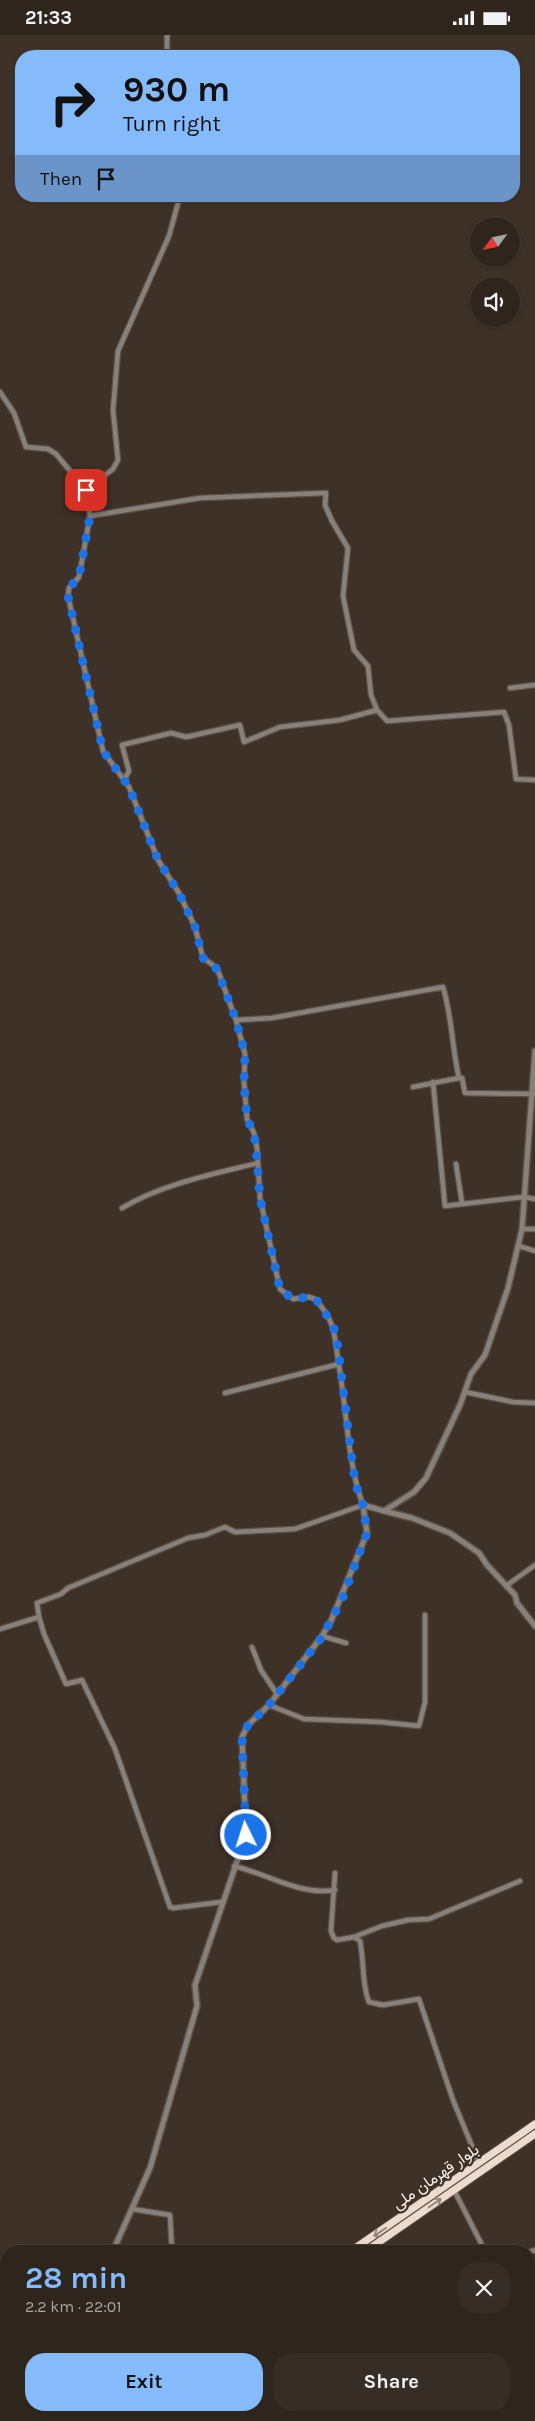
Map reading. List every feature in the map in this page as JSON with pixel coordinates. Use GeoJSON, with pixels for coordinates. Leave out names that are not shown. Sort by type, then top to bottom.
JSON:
{"type":"FeatureCollection","features":[{"type":"Feature","properties":{"kind":"highway","name":"بلوار قهرمان ملی"},"geometry":{"type":"LineString","coordinates":[[360,2245],[535,2124]]}},
{"type":"Feature","properties":{"kind":"highway","name":"بلوار قهرمان ملی"},"geometry":{"type":"LineString","coordinates":[[375,2245],[535,2134]]}},
{"type":"Feature","properties":{"kind":"street"},"geometry":{"type":"LineString","coordinates":[[167,35],[168,50]]}},
{"type":"Feature","properties":{"kind":"street"},"geometry":{"type":"LineString","coordinates":[[86,490],[113,469],[118,460],[113,409],[118,351],[169,236],[178,202]]}},
{"type":"Feature","properties":{"kind":"street"},"geometry":{"type":"LineString","coordinates":[[0,393],[14,413],[26,447],[48,449],[56,454],[86,490],[90,516],[79,577],[69,588],[68,596],[103,751],[129,787],[158,860],[179,893],[195,927],[203,958],[217,969],[236,1020],[245,1054],[244,1082],[247,1119],[254,1133],[260,1198],[280,1289],[293,1299],[309,1297],[316,1299],[333,1325],[344,1387],[355,1483],[363,1505],[367,1533],[342,1600],[322,1637],[269,1705],[248,1725],[242,1737],[246,1835],[221,1902],[195,1985],[197,2007],[150,2168],[116,2245]]}},
{"type":"Feature","properties":{"kind":"street"},"geometry":{"type":"LineString","coordinates":[[90,516],[200,498],[326,493],[325,505],[348,548],[343,596],[354,650],[368,666],[371,695],[377,710],[387,721],[410,721],[504,712],[509,725],[516,779],[535,779]]}},
{"type":"Feature","properties":{"kind":"street"},"geometry":{"type":"LineString","coordinates":[[510,688],[535,685]]}},
{"type":"Feature","properties":{"kind":"street"},"geometry":{"type":"LineString","coordinates":[[124,780],[129,771],[122,745],[171,733],[186,737],[240,725],[244,742],[280,727],[340,720],[377,710]]}},
{"type":"Feature","properties":{"kind":"street"},"geometry":{"type":"LineString","coordinates":[[236,1020],[272,1019],[443,987],[459,1078],[462,1078],[464,1093],[534,1093]]}},
{"type":"Feature","properties":{"kind":"street"},"geometry":{"type":"LineString","coordinates":[[384,1511],[414,1492],[426,1478],[465,1392],[471,1374],[485,1355],[493,1334],[508,1288],[522,1229],[534,1093],[535,1051]]}},
{"type":"Feature","properties":{"kind":"street"},"geometry":{"type":"LineString","coordinates":[[413,1087],[459,1078]]}},
{"type":"Feature","properties":{"kind":"street"},"geometry":{"type":"LineString","coordinates":[[433,1082],[445,1206],[524,1197],[535,1199]]}},
{"type":"Feature","properties":{"kind":"street"},"geometry":{"type":"LineString","coordinates":[[122,1208],[135,1200],[207,1175],[258,1163]]}},
{"type":"Feature","properties":{"kind":"street"},"geometry":{"type":"LineString","coordinates":[[456,1164],[462,1203]]}},
{"type":"Feature","properties":{"kind":"street"},"geometry":{"type":"LineString","coordinates":[[522,1229],[535,1229]]}},
{"type":"Feature","properties":{"kind":"street"},"geometry":{"type":"LineString","coordinates":[[519,1246],[535,1251]]}},
{"type":"Feature","properties":{"kind":"street"},"geometry":{"type":"LineString","coordinates":[[225,1393],[339,1364]]}},
{"type":"Feature","properties":{"kind":"street"},"geometry":{"type":"LineString","coordinates":[[465,1392],[513,1402],[535,1403]]}},
{"type":"Feature","properties":{"kind":"street"},"geometry":{"type":"LineString","coordinates":[[221,1902],[170,1907],[115,1749],[82,1680],[66,1684],[44,1634],[38,1617],[37,1603],[61,1595],[68,1588],[129,1561],[179,1541],[205,1535],[225,1527],[235,1533],[295,1529],[363,1505],[412,1518],[450,1533],[479,1553],[486,1565],[515,1595],[517,1603],[535,1626]]}},
{"type":"Feature","properties":{"kind":"street"},"geometry":{"type":"LineString","coordinates":[[506,1586],[535,1565]]}},
{"type":"Feature","properties":{"kind":"street"},"geometry":{"type":"LineString","coordinates":[[269,1705],[304,1719],[419,1726],[425,1702],[426,1615]]}},
{"type":"Feature","properties":{"kind":"street"},"geometry":{"type":"LineString","coordinates":[[0,1629],[38,1617]]}},
{"type":"Feature","properties":{"kind":"street"},"geometry":{"type":"LineString","coordinates":[[322,1637],[346,1643]]}},
{"type":"Feature","properties":{"kind":"street"},"geometry":{"type":"LineString","coordinates":[[252,1647],[261,1670],[277,1694]]}},
{"type":"Feature","properties":{"kind":"street"},"geometry":{"type":"LineString","coordinates":[[234,1866],[270,1877],[285,1884],[321,1892],[335,1891]]}},
{"type":"Feature","properties":{"kind":"street"},"geometry":{"type":"LineString","coordinates":[[335,1873],[331,1931],[337,1940],[354,1937],[408,1920],[429,1919],[520,1881]]}},
{"type":"Feature","properties":{"kind":"street"},"geometry":{"type":"LineString","coordinates":[[354,1937],[360,1941],[365,1990],[369,2002],[383,2005],[419,1999],[453,2100],[479,2163]]}},
{"type":"Feature","properties":{"kind":"street"},"geometry":{"type":"LineString","coordinates":[[454,2190],[482,2245]]}},
{"type":"Feature","properties":{"kind":"street"},"geometry":{"type":"LineString","coordinates":[[132,2209],[170,2215],[172,2245]]}},
{"type":"Feature","properties":{"kind":"route"},"geometry":{"type":"LineString","coordinates":[[86,490],[90,516],[79,577],[69,588],[68,596],[103,751],[129,787],[158,860],[179,893],[195,927],[203,958],[217,969],[236,1020],[245,1054],[244,1082],[247,1119],[254,1133],[260,1198],[280,1289],[286,1296],[293,1299],[309,1297],[316,1299],[333,1325],[344,1387],[355,1483],[363,1505],[367,1533],[342,1600],[322,1637],[269,1705],[248,1725],[242,1737],[241,1750],[246,1835]]}}]}
